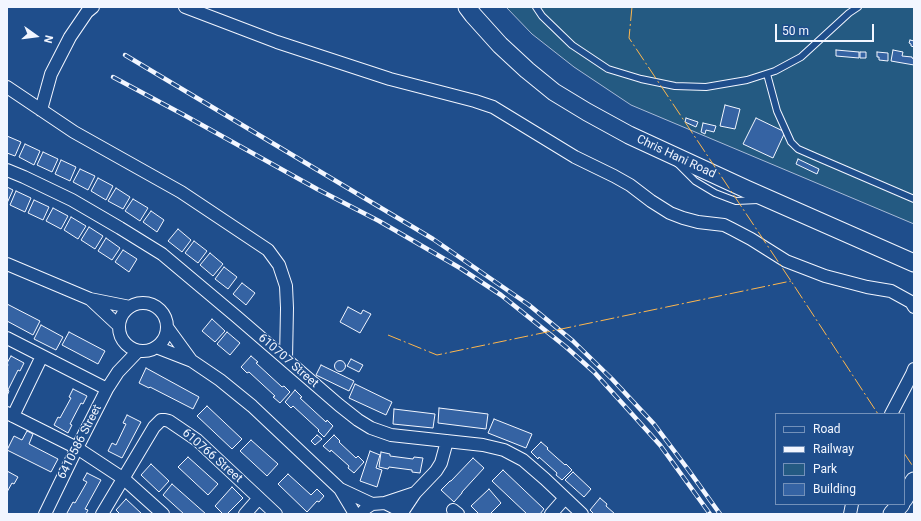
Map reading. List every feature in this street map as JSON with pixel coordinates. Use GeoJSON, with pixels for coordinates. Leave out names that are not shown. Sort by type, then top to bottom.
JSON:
{"type":"FeatureCollection","features":[{"type":"Feature","properties":{"kind":"street"},"geometry":{"type":"LineString","coordinates":[[41,110],[51,74],[70,37],[88,12],[94,7]]}},
{"type":"Feature","properties":{"kind":"street"},"geometry":{"type":"LineString","coordinates":[[185,7],[277,42],[390,80],[475,101],[493,107],[575,157],[630,185],[670,213],[698,222],[724,226],[732,229],[786,261],[824,276],[867,287],[891,291],[911,302],[914,307]]}},
{"type":"Feature","properties":{"kind":"street","name":"Chris Hani Road"},"geometry":{"type":"LineString","coordinates":[[467,7],[500,44],[527,70],[554,92],[586,112],[629,136],[668,154],[914,263]]}},
{"type":"Feature","properties":{"kind":"street"},"geometry":{"type":"LineString","coordinates":[[7,88],[74,132],[181,192],[268,250],[279,266],[286,286],[286,359]]}},
{"type":"Feature","properties":{"kind":"street","name":"610707 Street"},"geometry":{"type":"LineString","coordinates":[[7,170],[72,200],[162,254],[339,405],[371,428],[391,435],[483,445],[504,450],[523,460],[582,514]]}},
{"type":"Feature","properties":{"kind":"street"},"geometry":{"type":"LineString","coordinates":[[7,264],[90,299],[130,307]]}},
{"type":"Feature","properties":{"kind":"street"},"geometry":{"type":"LineString","coordinates":[[90,299],[119,326]]}},
{"type":"Feature","properties":{"kind":"street"},"geometry":{"type":"LineString","coordinates":[[137,304],[144,304],[158,308],[166,320],[167,327],[164,338],[156,347],[151,350],[144,351],[130,347],[124,342],[120,334],[119,326],[122,315],[130,307],[137,304]]}},
{"type":"Feature","properties":{"kind":"street"},"geometry":{"type":"LineString","coordinates":[[167,327],[192,361]]}},
{"type":"Feature","properties":{"kind":"street"},"geometry":{"type":"LineString","coordinates":[[7,338],[107,389]]}},
{"type":"Feature","properties":{"kind":"street"},"geometry":{"type":"LineString","coordinates":[[118,372],[124,342]]}},
{"type":"Feature","properties":{"kind":"street"},"geometry":{"type":"LineString","coordinates":[[156,347],[192,361],[220,380],[252,406],[340,489],[355,514]]}},
{"type":"Feature","properties":{"kind":"street"},"geometry":{"type":"LineString","coordinates":[[118,372],[138,350]]}},
{"type":"Feature","properties":{"kind":"street"},"geometry":{"type":"LineString","coordinates":[[42,356],[10,414],[77,448],[124,479],[163,514]]}},
{"type":"Feature","properties":{"kind":"street"},"geometry":{"type":"LineString","coordinates":[[892,413],[914,369]]}},
{"type":"Feature","properties":{"kind":"street","name":"6410586 Street"},"geometry":{"type":"LineString","coordinates":[[45,514],[107,389],[118,372]]}},
{"type":"Feature","properties":{"kind":"street","name":"610766 Street"},"geometry":{"type":"LineString","coordinates":[[124,479],[154,427],[161,420],[165,420],[169,421],[197,440],[276,514]]}},
{"type":"Feature","properties":{"kind":"street"},"geometry":{"type":"LineString","coordinates":[[385,503],[395,508],[401,514],[415,493],[436,471],[441,463],[447,441]]}},
{"type":"Feature","properties":{"kind":"street"},"geometry":{"type":"LineString","coordinates":[[102,514],[124,479]]}},
{"type":"Feature","properties":{"kind":"street"},"geometry":{"type":"LineString","coordinates":[[905,497],[914,481]]}},
{"type":"Feature","properties":{"kind":"street"},"geometry":{"type":"LineString","coordinates":[[340,489],[372,504]]}},
{"type":"Feature","properties":{"kind":"street"},"geometry":{"type":"LineString","coordinates":[[361,514],[372,504],[385,503],[415,493]]}},
{"type":"Feature","properties":{"kind":"street"},"geometry":{"type":"LineString","coordinates":[[245,514],[259,498]]}},
{"type":"Feature","properties":{"kind":"street"},"geometry":{"type":"LineString","coordinates":[[551,514],[565,498]]}},
{"type":"Feature","properties":{"kind":"street"},"geometry":{"type":"LineString","coordinates":[[892,514],[899,505]]}},
{"type":"Feature","properties":{"kind":"lane"},"geometry":{"type":"LineString","coordinates":[[536,7],[542,16],[572,45],[608,69],[641,79],[675,86],[706,87],[747,80],[775,71],[801,57],[849,13],[858,7]]}},
{"type":"Feature","properties":{"kind":"lane"},"geometry":{"type":"LineString","coordinates":[[766,74],[777,111],[791,142],[798,149],[914,199]]}},
{"type":"Feature","properties":{"kind":"green space"},"geometry":{"type":"Polygon","coordinates":[[[506,7],[914,7],[914,224],[631,105],[574,67],[532,34],[506,7]]]}},
{"type":"Feature","properties":{"kind":"building"},"geometry":{"type":"Polygon","coordinates":[[[910,40],[914,41],[914,47],[909,43],[910,40]]]}},
{"type":"Feature","properties":{"kind":"building"},"geometry":{"type":"Polygon","coordinates":[[[836,50],[859,52],[859,58],[836,56],[836,50]]]}},
{"type":"Feature","properties":{"kind":"building"},"geometry":{"type":"Polygon","coordinates":[[[893,50],[903,52],[902,56],[912,57],[914,59],[914,65],[891,61],[893,50]]]}},
{"type":"Feature","properties":{"kind":"building"},"geometry":{"type":"Polygon","coordinates":[[[860,52],[866,52],[866,58],[860,58],[860,52]]]}},
{"type":"Feature","properties":{"kind":"building"},"geometry":{"type":"Polygon","coordinates":[[[877,52],[888,53],[888,61],[879,60],[879,57],[877,57],[877,52]]]}},
{"type":"Feature","properties":{"kind":"building"},"geometry":{"type":"Polygon","coordinates":[[[725,105],[740,109],[735,129],[720,126],[725,105]]]}},
{"type":"Feature","properties":{"kind":"building"},"geometry":{"type":"Polygon","coordinates":[[[686,118],[698,122],[696,127],[685,122],[686,118]]]}},
{"type":"Feature","properties":{"kind":"building"},"geometry":{"type":"Polygon","coordinates":[[[756,118],[785,132],[773,158],[743,144],[756,118]]]}},
{"type":"Feature","properties":{"kind":"building"},"geometry":{"type":"Polygon","coordinates":[[[703,123],[716,126],[714,132],[706,130],[705,134],[701,132],[703,123]]]}},
{"type":"Feature","properties":{"kind":"building"},"geometry":{"type":"Polygon","coordinates":[[[7,136],[21,142],[15,156],[7,153],[7,136]]]}},
{"type":"Feature","properties":{"kind":"building"},"geometry":{"type":"Polygon","coordinates":[[[25,144],[40,151],[34,165],[19,157],[25,144]]]}},
{"type":"Feature","properties":{"kind":"building"},"geometry":{"type":"Polygon","coordinates":[[[43,152],[58,159],[52,172],[37,165],[43,152]]]}},
{"type":"Feature","properties":{"kind":"building"},"geometry":{"type":"Polygon","coordinates":[[[798,159],[819,169],[817,174],[796,164],[798,159]]]}},
{"type":"Feature","properties":{"kind":"building"},"geometry":{"type":"Polygon","coordinates":[[[61,160],[76,167],[70,181],[55,174],[61,160]]]}},
{"type":"Feature","properties":{"kind":"building"},"geometry":{"type":"Polygon","coordinates":[[[80,169],[95,176],[88,190],[73,182],[80,169]]]}},
{"type":"Feature","properties":{"kind":"building"},"geometry":{"type":"Polygon","coordinates":[[[98,178],[113,186],[106,200],[91,191],[98,178]]]}},
{"type":"Feature","properties":{"kind":"building"},"geometry":{"type":"Polygon","coordinates":[[[7,187],[13,190],[7,203],[7,187]]]}},
{"type":"Feature","properties":{"kind":"building"},"geometry":{"type":"Polygon","coordinates":[[[116,188],[130,197],[123,209],[108,201],[116,188]]]}},
{"type":"Feature","properties":{"kind":"building"},"geometry":{"type":"Polygon","coordinates":[[[16,191],[31,198],[25,212],[10,205],[16,191]]]}},
{"type":"Feature","properties":{"kind":"building"},"geometry":{"type":"Polygon","coordinates":[[[133,199],[148,208],[140,221],[125,211],[133,199]]]}},
{"type":"Feature","properties":{"kind":"building"},"geometry":{"type":"Polygon","coordinates":[[[34,200],[49,207],[43,220],[28,213],[34,200]]]}},
{"type":"Feature","properties":{"kind":"building"},"geometry":{"type":"Polygon","coordinates":[[[53,208],[68,216],[61,229],[46,221],[53,208]]]}},
{"type":"Feature","properties":{"kind":"building"},"geometry":{"type":"Polygon","coordinates":[[[151,211],[164,220],[157,232],[143,222],[151,211]]]}},
{"type":"Feature","properties":{"kind":"building"},"geometry":{"type":"Polygon","coordinates":[[[71,217],[86,226],[78,239],[64,230],[71,217]]]}},
{"type":"Feature","properties":{"kind":"building"},"geometry":{"type":"Polygon","coordinates":[[[89,227],[103,236],[95,249],[81,240],[89,227]]]}},
{"type":"Feature","properties":{"kind":"building"},"geometry":{"type":"Polygon","coordinates":[[[178,229],[191,240],[182,252],[168,241],[178,229]]]}},
{"type":"Feature","properties":{"kind":"building"},"geometry":{"type":"Polygon","coordinates":[[[106,238],[120,248],[112,260],[98,251],[106,238]]]}},
{"type":"Feature","properties":{"kind":"building"},"geometry":{"type":"Polygon","coordinates":[[[194,241],[207,251],[198,263],[185,253],[194,241]]]}},
{"type":"Feature","properties":{"kind":"building"},"geometry":{"type":"Polygon","coordinates":[[[123,250],[137,259],[129,272],[115,262],[123,250]]]}},
{"type":"Feature","properties":{"kind":"building"},"geometry":{"type":"Polygon","coordinates":[[[210,253],[223,264],[213,276],[200,265],[210,253]]]}},
{"type":"Feature","properties":{"kind":"building"},"geometry":{"type":"Polygon","coordinates":[[[224,267],[237,277],[228,289],[215,279],[224,267]]]}},
{"type":"Feature","properties":{"kind":"building"},"geometry":{"type":"Polygon","coordinates":[[[242,283],[255,293],[246,305],[233,294],[242,283]]]}},
{"type":"Feature","properties":{"kind":"building"},"geometry":{"type":"Polygon","coordinates":[[[7,304],[40,321],[33,335],[7,321],[7,304]]]}},
{"type":"Feature","properties":{"kind":"building"},"geometry":{"type":"Polygon","coordinates":[[[348,307],[361,314],[363,310],[371,314],[360,333],[340,322],[348,307]]]}},
{"type":"Feature","properties":{"kind":"building"},"geometry":{"type":"Polygon","coordinates":[[[212,319],[225,331],[215,342],[202,331],[212,319]]]}},
{"type":"Feature","properties":{"kind":"building"},"geometry":{"type":"Polygon","coordinates":[[[41,325],[63,337],[56,350],[34,339],[41,325]]]}},
{"type":"Feature","properties":{"kind":"building"},"geometry":{"type":"Polygon","coordinates":[[[69,332],[105,351],[98,364],[62,345],[69,332]]]}},
{"type":"Feature","properties":{"kind":"building"},"geometry":{"type":"Polygon","coordinates":[[[227,332],[240,343],[230,355],[217,344],[227,332]]]}},
{"type":"Feature","properties":{"kind":"building"},"geometry":{"type":"Polygon","coordinates":[[[11,356],[24,363],[20,371],[18,370],[8,390],[7,396],[7,363],[11,356]]]}},
{"type":"Feature","properties":{"kind":"building"},"geometry":{"type":"Polygon","coordinates":[[[251,356],[258,362],[256,363],[282,387],[284,386],[290,392],[280,403],[273,397],[275,396],[249,372],[247,373],[241,367],[251,356]]]}},
{"type":"Feature","properties":{"kind":"building"},"geometry":{"type":"Polygon","coordinates":[[[351,359],[363,365],[359,372],[347,366],[351,359]]]}},
{"type":"Feature","properties":{"kind":"building"},"geometry":{"type":"Polygon","coordinates":[[[338,361],[342,361],[344,362],[344,370],[338,371],[335,368],[335,364],[338,361]]]}},
{"type":"Feature","properties":{"kind":"building"},"geometry":{"type":"Polygon","coordinates":[[[321,365],[354,381],[349,391],[316,375],[321,365]]]}},
{"type":"Feature","properties":{"kind":"building"},"geometry":{"type":"Polygon","coordinates":[[[146,368],[199,397],[193,409],[139,383],[146,368]]]}},
{"type":"Feature","properties":{"kind":"building"},"geometry":{"type":"Polygon","coordinates":[[[355,384],[392,402],[386,415],[349,398],[355,384]]]}},
{"type":"Feature","properties":{"kind":"building"},"geometry":{"type":"Polygon","coordinates":[[[73,389],[87,396],[83,404],[81,403],[70,424],[72,425],[68,433],[54,425],[58,417],[60,418],[71,398],[69,397],[73,389]]]}},
{"type":"Feature","properties":{"kind":"building"},"geometry":{"type":"Polygon","coordinates":[[[295,390],[302,397],[300,398],[326,422],[327,420],[333,426],[324,437],[318,431],[319,430],[293,406],[291,408],[285,402],[295,390]]]}},
{"type":"Feature","properties":{"kind":"building"},"geometry":{"type":"Polygon","coordinates":[[[207,406],[242,439],[232,449],[197,416],[207,406]]]}},
{"type":"Feature","properties":{"kind":"building"},"geometry":{"type":"Polygon","coordinates":[[[439,408],[488,414],[486,429],[438,423],[439,408]]]}},
{"type":"Feature","properties":{"kind":"building"},"geometry":{"type":"Polygon","coordinates":[[[394,409],[435,414],[433,428],[393,424],[394,409]]]}},
{"type":"Feature","properties":{"kind":"building"},"geometry":{"type":"Polygon","coordinates":[[[127,415],[141,422],[122,458],[108,451],[112,443],[116,445],[126,424],[123,423],[127,415]]]}},
{"type":"Feature","properties":{"kind":"building"},"geometry":{"type":"Polygon","coordinates":[[[494,419],[532,434],[526,448],[488,433],[494,419]]]}},
{"type":"Feature","properties":{"kind":"building"},"geometry":{"type":"Polygon","coordinates":[[[27,431],[33,434],[29,444],[58,459],[51,472],[7,450],[14,436],[22,440],[27,431]]]}},
{"type":"Feature","properties":{"kind":"building"},"geometry":{"type":"Polygon","coordinates":[[[317,435],[322,439],[315,445],[311,441],[317,435]]]}},
{"type":"Feature","properties":{"kind":"building"},"geometry":{"type":"Polygon","coordinates":[[[334,435],[340,441],[339,442],[356,458],[358,456],[364,462],[354,473],[348,468],[349,466],[331,450],[330,452],[323,446],[334,435]]]}},
{"type":"Feature","properties":{"kind":"building"},"geometry":{"type":"Polygon","coordinates":[[[251,440],[278,464],[267,476],[240,451],[251,440]]]}},
{"type":"Feature","properties":{"kind":"building"},"geometry":{"type":"Polygon","coordinates":[[[541,442],[572,470],[562,480],[556,475],[557,473],[531,452],[541,442]]]}},
{"type":"Feature","properties":{"kind":"building"},"geometry":{"type":"Polygon","coordinates":[[[370,451],[380,455],[376,468],[382,470],[377,487],[360,481],[370,451]]]}},
{"type":"Feature","properties":{"kind":"building"},"geometry":{"type":"Polygon","coordinates":[[[381,452],[390,454],[390,456],[413,459],[414,457],[423,458],[420,473],[412,472],[412,470],[379,467],[381,452]]]}},
{"type":"Feature","properties":{"kind":"building"},"geometry":{"type":"Polygon","coordinates":[[[188,457],[218,484],[208,495],[178,467],[188,457]]]}},
{"type":"Feature","properties":{"kind":"building"},"geometry":{"type":"Polygon","coordinates":[[[473,458],[484,468],[454,502],[441,490],[473,458]]]}},
{"type":"Feature","properties":{"kind":"building"},"geometry":{"type":"Polygon","coordinates":[[[151,464],[169,481],[159,492],[141,475],[151,464]]]}},
{"type":"Feature","properties":{"kind":"building"},"geometry":{"type":"Polygon","coordinates":[[[503,470],[544,509],[540,514],[527,514],[492,481],[503,470]]]}},
{"type":"Feature","properties":{"kind":"building"},"geometry":{"type":"Polygon","coordinates":[[[7,471],[18,477],[14,484],[12,483],[7,492],[7,471]]]}},
{"type":"Feature","properties":{"kind":"building"},"geometry":{"type":"Polygon","coordinates":[[[573,472],[591,489],[584,497],[565,480],[573,472]]]}},
{"type":"Feature","properties":{"kind":"building"},"geometry":{"type":"Polygon","coordinates":[[[87,473],[101,480],[85,509],[88,510],[86,514],[67,513],[73,502],[75,503],[87,482],[83,480],[87,473]]]}},
{"type":"Feature","properties":{"kind":"building"},"geometry":{"type":"Polygon","coordinates":[[[288,474],[311,495],[317,489],[324,496],[307,512],[278,484],[288,474]]]}},
{"type":"Feature","properties":{"kind":"building"},"geometry":{"type":"Polygon","coordinates":[[[172,484],[206,514],[184,514],[163,495],[172,484]]]}},
{"type":"Feature","properties":{"kind":"building"},"geometry":{"type":"Polygon","coordinates":[[[232,487],[243,498],[227,514],[223,514],[215,506],[232,487]]]}},
{"type":"Feature","properties":{"kind":"building"},"geometry":{"type":"Polygon","coordinates":[[[489,489],[501,503],[490,514],[479,514],[471,506],[489,489]]]}},
{"type":"Feature","properties":{"kind":"building"},"geometry":{"type":"Polygon","coordinates":[[[600,498],[615,514],[594,514],[590,510],[600,498]]]}},
{"type":"Feature","properties":{"kind":"building"},"geometry":{"type":"Polygon","coordinates":[[[126,499],[142,514],[120,514],[116,510],[126,499]]]}},
{"type":"Feature","properties":{"kind":"railway"},"geometry":{"type":"LineString","coordinates":[[125,55],[433,239],[529,305],[573,341],[612,379],[654,424],[720,514]]}},
{"type":"Feature","properties":{"kind":"railway"},"geometry":{"type":"LineString","coordinates":[[113,77],[317,189],[379,221],[460,268],[501,295],[566,347],[594,372],[660,445],[710,514]]}},
{"type":"Feature","properties":{"kind":"power"},"geometry":{"type":"LineString","coordinates":[[632,7],[629,38],[877,413]]}},
{"type":"Feature","properties":{"kind":"power"},"geometry":{"type":"LineString","coordinates":[[388,335],[437,355],[791,281]]}},
{"type":"Feature","properties":{"kind":"power"},"geometry":{"type":"LineString","coordinates":[[905,454],[914,468]]}}]}
